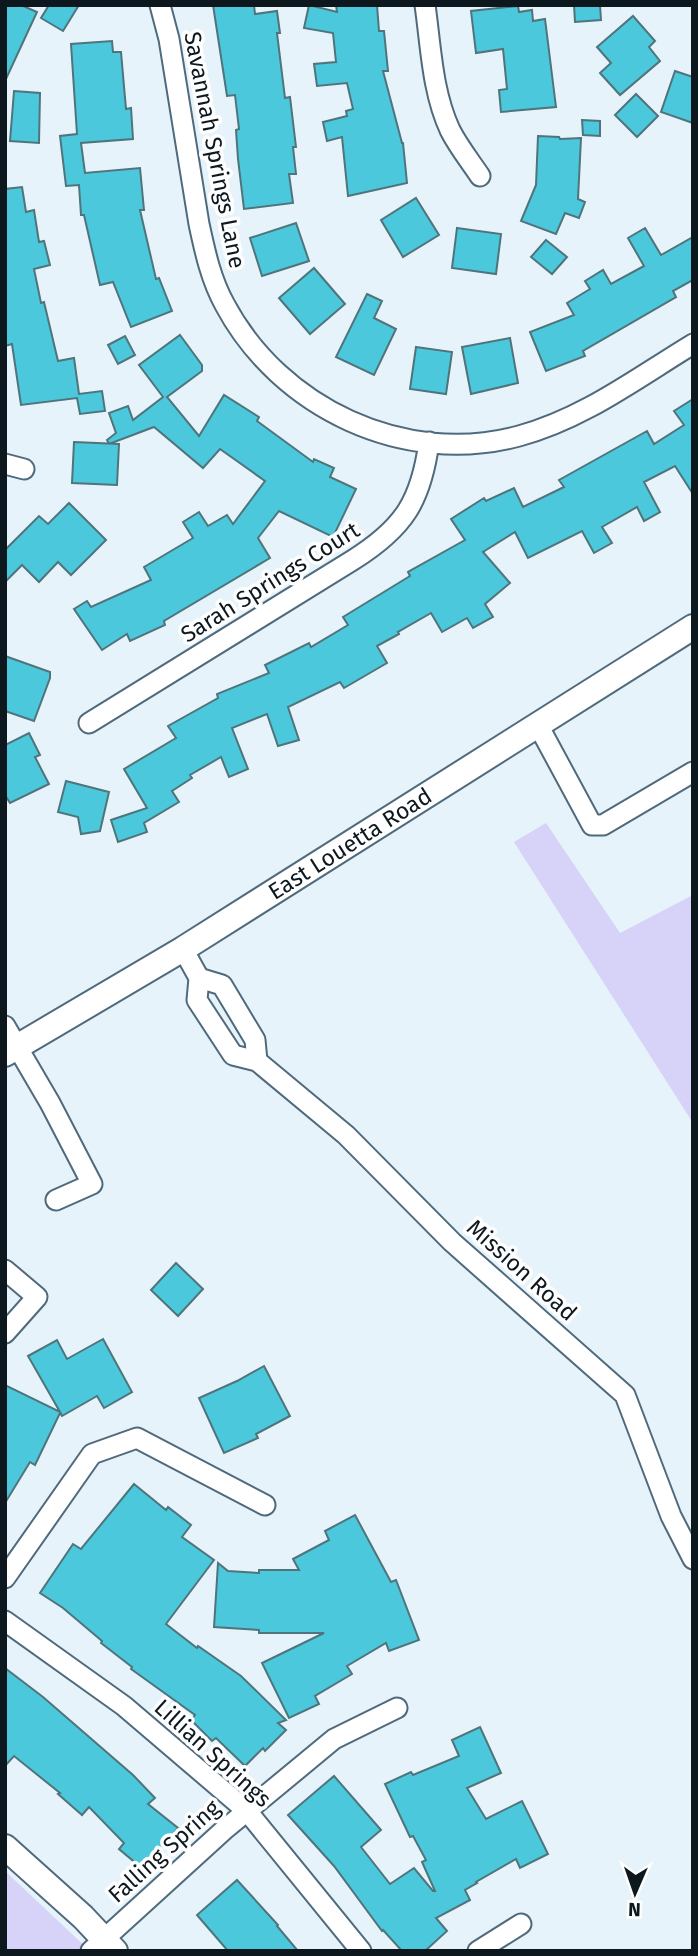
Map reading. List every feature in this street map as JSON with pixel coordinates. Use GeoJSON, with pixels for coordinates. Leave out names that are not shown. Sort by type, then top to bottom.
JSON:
{"type":"FeatureCollection","features":[{"type":"Feature","properties":{"kind":"main road","name":"East Louetta Road"},"geometry":{"type":"LineString","coordinates":[[9,1042],[183,949],[692,630]]}},
{"type":"Feature","properties":{"kind":"main road"},"geometry":{"type":"LineString","coordinates":[[5,1847],[83,1917],[103,1947]]}},
{"type":"Feature","properties":{"kind":"street","name":"Savannah Springs Lane"},"geometry":{"type":"LineString","coordinates":[[160,5],[171,50],[194,199],[204,248],[216,286],[226,307],[268,366],[307,398],[330,412],[375,431],[429,442],[486,442],[551,426],[597,403],[693,344]]}},
{"type":"Feature","properties":{"kind":"street"},"geometry":{"type":"LineString","coordinates":[[425,5],[441,106],[454,136],[480,176]]}},
{"type":"Feature","properties":{"kind":"street","name":"Sarah Springs Court"},"geometry":{"type":"LineString","coordinates":[[89,723],[354,560],[382,540],[399,522],[418,493],[429,442]]}},
{"type":"Feature","properties":{"kind":"street"},"geometry":{"type":"LineString","coordinates":[[538,725],[592,825],[603,825],[693,772]]}},
{"type":"Feature","properties":{"kind":"street","name":"Mission Road"},"geometry":{"type":"LineString","coordinates":[[183,949],[199,978],[197,1000],[233,1055],[257,1061],[346,1135],[452,1242],[625,1395],[671,1516],[693,1559]]}},
{"type":"Feature","properties":{"kind":"street"},"geometry":{"type":"LineString","coordinates":[[199,978],[222,985],[255,1041],[257,1061]]}},
{"type":"Feature","properties":{"kind":"street"},"geometry":{"type":"LineString","coordinates":[[9,1042],[50,1103],[92,1184],[57,1200]]}},
{"type":"Feature","properties":{"kind":"street"},"geometry":{"type":"LineString","coordinates":[[5,1270],[37,1297],[5,1333]]}},
{"type":"Feature","properties":{"kind":"street"},"geometry":{"type":"LineString","coordinates":[[5,1578],[92,1454],[137,1438],[265,1505]]}},
{"type":"Feature","properties":{"kind":"street","name":"Lillian Springs"},"geometry":{"type":"LineString","coordinates":[[5,1621],[124,1706],[247,1811],[361,1951]]}},
{"type":"Feature","properties":{"kind":"street","name":"Falling Spring"},"geometry":{"type":"LineString","coordinates":[[103,1947],[247,1811],[334,1739],[397,1708]]}},
{"type":"Feature","properties":{"kind":"street"},"geometry":{"type":"LineString","coordinates":[[478,1951],[521,1924]]}},
{"type":"Feature","properties":{"kind":"shaded area"},"geometry":{"type":"Polygon","coordinates":[[[546,823],[620,933],[693,895],[693,1123],[514,842],[546,823]]]}},
{"type":"Feature","properties":{"kind":"shaded area"},"geometry":{"type":"Polygon","coordinates":[[[5,1871],[90,1951],[5,1951],[5,1871]]]}},
{"type":"Feature","properties":{"kind":"building"},"geometry":{"type":"Polygon","coordinates":[[[5,5],[21,5],[37,12],[5,81],[5,5]]]}},
{"type":"Feature","properties":{"kind":"building"},"geometry":{"type":"Polygon","coordinates":[[[49,5],[79,5],[63,31],[41,18],[49,5]]]}},
{"type":"Feature","properties":{"kind":"building"},"geometry":{"type":"Polygon","coordinates":[[[213,5],[254,5],[255,14],[277,11],[285,98],[290,97],[296,147],[293,147],[296,174],[289,174],[293,203],[244,209],[235,95],[227,96],[213,5]]]}},
{"type":"Feature","properties":{"kind":"building"},"geometry":{"type":"Polygon","coordinates":[[[309,5],[337,12],[336,5],[377,5],[379,31],[384,31],[388,71],[383,71],[403,143],[407,183],[348,196],[342,137],[327,141],[323,122],[347,116],[346,111],[353,109],[347,83],[317,86],[314,64],[336,62],[333,33],[304,28],[309,5]]]}},
{"type":"Feature","properties":{"kind":"building"},"geometry":{"type":"Polygon","coordinates":[[[574,5],[600,5],[601,20],[575,22],[574,5]]]}},
{"type":"Feature","properties":{"kind":"building"},"geometry":{"type":"Polygon","coordinates":[[[518,6],[519,12],[532,10],[533,21],[545,19],[556,107],[501,112],[499,90],[507,89],[503,49],[476,53],[471,11],[518,6]]]}},
{"type":"Feature","properties":{"kind":"building"},"geometry":{"type":"Polygon","coordinates":[[[633,16],[655,41],[649,47],[660,61],[620,95],[600,73],[611,63],[597,47],[633,16]]]}},
{"type":"Feature","properties":{"kind":"building"},"geometry":{"type":"Polygon","coordinates":[[[112,41],[113,52],[121,52],[126,109],[131,108],[133,139],[81,143],[85,173],[140,168],[144,210],[140,210],[156,279],[159,278],[172,311],[131,327],[113,282],[100,285],[84,215],[81,215],[79,185],[66,186],[60,136],[77,134],[71,44],[112,41]]]}},
{"type":"Feature","properties":{"kind":"building"},"geometry":{"type":"Polygon","coordinates":[[[675,71],[693,77],[693,123],[661,112],[675,71]]]}},
{"type":"Feature","properties":{"kind":"building"},"geometry":{"type":"Polygon","coordinates":[[[14,91],[40,93],[39,143],[10,141],[14,91]]]}},
{"type":"Feature","properties":{"kind":"building"},"geometry":{"type":"Polygon","coordinates":[[[636,94],[658,116],[637,137],[615,115],[636,94]]]}},
{"type":"Feature","properties":{"kind":"building"},"geometry":{"type":"Polygon","coordinates":[[[582,120],[600,121],[600,136],[583,135],[582,120]]]}},
{"type":"Feature","properties":{"kind":"building"},"geometry":{"type":"Polygon","coordinates":[[[538,136],[581,138],[578,199],[585,202],[579,218],[565,213],[556,234],[521,221],[536,185],[538,136]]]}},
{"type":"Feature","properties":{"kind":"building"},"geometry":{"type":"Polygon","coordinates":[[[22,187],[26,212],[34,210],[39,242],[44,241],[50,265],[34,269],[58,361],[74,358],[79,394],[102,391],[105,411],[80,414],[77,398],[21,405],[12,344],[5,346],[5,189],[22,187]]]}},
{"type":"Feature","properties":{"kind":"building"},"geometry":{"type":"Polygon","coordinates":[[[416,198],[439,235],[403,257],[381,220],[416,198]]]}},
{"type":"Feature","properties":{"kind":"building"},"geometry":{"type":"Polygon","coordinates":[[[296,223],[309,261],[262,276],[250,238],[296,223]]]}},
{"type":"Feature","properties":{"kind":"building"},"geometry":{"type":"Polygon","coordinates":[[[457,228],[501,234],[496,274],[452,268],[457,228]]]}},
{"type":"Feature","properties":{"kind":"building"},"geometry":{"type":"Polygon","coordinates":[[[645,228],[661,255],[693,237],[693,280],[673,291],[676,297],[583,351],[585,356],[546,371],[530,332],[574,315],[567,303],[590,289],[585,281],[603,270],[611,284],[644,266],[628,238],[645,228]]]}},
{"type":"Feature","properties":{"kind":"building"},"geometry":{"type":"Polygon","coordinates":[[[546,240],[567,257],[552,274],[531,257],[546,240]]]}},
{"type":"Feature","properties":{"kind":"building"},"geometry":{"type":"Polygon","coordinates":[[[314,268],[345,304],[310,334],[279,298],[314,268]]]}},
{"type":"Feature","properties":{"kind":"building"},"geometry":{"type":"Polygon","coordinates":[[[367,294],[382,301],[374,318],[396,329],[374,375],[336,357],[367,294]]]}},
{"type":"Feature","properties":{"kind":"building"},"geometry":{"type":"Polygon","coordinates":[[[180,335],[202,365],[202,371],[167,397],[199,436],[224,395],[259,417],[257,421],[313,462],[314,459],[334,468],[330,477],[356,489],[333,537],[279,511],[258,538],[270,558],[164,621],[165,625],[130,641],[127,634],[102,650],[74,609],[87,601],[91,607],[151,580],[144,567],[193,538],[183,522],[199,512],[208,526],[227,515],[233,524],[265,481],[220,449],[203,468],[154,427],[109,444],[107,440],[116,433],[109,413],[128,406],[133,420],[163,397],[139,365],[180,335]]]}},
{"type":"Feature","properties":{"kind":"building"},"geometry":{"type":"Polygon","coordinates":[[[125,336],[135,355],[118,364],[108,345],[125,336]]]}},
{"type":"Feature","properties":{"kind":"building"},"geometry":{"type":"Polygon","coordinates":[[[510,338],[518,383],[471,394],[462,347],[510,338]]]}},
{"type":"Feature","properties":{"kind":"building"},"geometry":{"type":"Polygon","coordinates":[[[416,347],[452,352],[446,394],[410,389],[416,347]]]}},
{"type":"Feature","properties":{"kind":"building"},"geometry":{"type":"Polygon","coordinates":[[[693,399],[693,494],[675,466],[644,482],[660,512],[644,521],[637,507],[602,527],[612,543],[594,553],[582,531],[528,558],[515,532],[483,552],[510,583],[485,604],[493,617],[473,628],[467,618],[442,632],[431,613],[398,632],[399,634],[377,646],[387,663],[344,688],[340,682],[288,707],[299,740],[278,746],[267,714],[232,728],[248,769],[229,777],[221,757],[190,775],[192,778],[172,791],[179,802],[144,823],[147,832],[118,842],[111,820],[147,808],[124,769],[176,738],[168,726],[218,698],[217,694],[269,673],[265,665],[309,643],[311,647],[348,625],[343,617],[410,576],[408,572],[465,540],[451,519],[484,498],[486,501],[514,488],[523,507],[564,487],[559,480],[647,431],[654,444],[684,425],[674,411],[693,399]]]}},
{"type":"Feature","properties":{"kind":"building"},"geometry":{"type":"Polygon","coordinates":[[[74,442],[119,444],[117,485],[72,483],[74,442]]]}},
{"type":"Feature","properties":{"kind":"building"},"geometry":{"type":"Polygon","coordinates":[[[69,503],[106,540],[71,575],[58,562],[39,582],[22,565],[5,582],[5,550],[39,516],[48,524],[69,503]]]}},
{"type":"Feature","properties":{"kind":"building"},"geometry":{"type":"Polygon","coordinates":[[[5,656],[50,672],[34,721],[5,711],[5,656]]]}},
{"type":"Feature","properties":{"kind":"building"},"geometry":{"type":"Polygon","coordinates":[[[29,733],[40,755],[35,757],[49,784],[10,803],[5,795],[5,745],[29,733]]]}},
{"type":"Feature","properties":{"kind":"building"},"geometry":{"type":"Polygon","coordinates":[[[66,781],[109,792],[100,831],[81,834],[78,817],[58,812],[66,781]]]}},
{"type":"Feature","properties":{"kind":"building"},"geometry":{"type":"Polygon","coordinates":[[[176,1263],[203,1289],[178,1316],[151,1290],[176,1263]]]}},
{"type":"Feature","properties":{"kind":"building"},"geometry":{"type":"Polygon","coordinates":[[[103,1339],[132,1392],[104,1408],[97,1396],[62,1416],[60,1413],[35,1465],[30,1462],[5,1503],[5,1385],[60,1412],[28,1356],[57,1340],[67,1359],[103,1339]]]}},
{"type":"Feature","properties":{"kind":"building"},"geometry":{"type":"Polygon","coordinates":[[[264,1366],[290,1416],[256,1434],[258,1438],[224,1453],[199,1398],[264,1366]]]}},
{"type":"Feature","properties":{"kind":"building"},"geometry":{"type":"Polygon","coordinates":[[[134,1484],[166,1510],[168,1507],[191,1525],[182,1537],[214,1560],[166,1624],[241,1676],[286,1720],[278,1723],[286,1730],[245,1766],[216,1738],[212,1741],[191,1720],[195,1715],[131,1669],[132,1667],[63,1608],[40,1593],[73,1544],[81,1549],[134,1484]]]}},
{"type":"Feature","properties":{"kind":"building"},"geometry":{"type":"Polygon","coordinates":[[[355,1515],[391,1582],[396,1580],[419,1640],[389,1651],[386,1643],[347,1666],[352,1674],[315,1696],[319,1704],[289,1718],[262,1663],[324,1633],[259,1633],[259,1630],[214,1627],[218,1563],[228,1571],[259,1573],[259,1570],[299,1570],[293,1559],[329,1540],[325,1531],[355,1515]]]}},
{"type":"Feature","properties":{"kind":"building"},"geometry":{"type":"Polygon","coordinates":[[[5,1668],[43,1697],[133,1775],[155,1798],[148,1804],[178,1828],[144,1870],[119,1849],[124,1843],[89,1807],[82,1815],[58,1794],[60,1793],[14,1756],[5,1766],[5,1668]]]}},
{"type":"Feature","properties":{"kind":"building"},"geometry":{"type":"Polygon","coordinates":[[[480,1727],[501,1773],[467,1788],[486,1819],[522,1801],[548,1854],[520,1868],[516,1859],[476,1882],[465,1890],[470,1900],[436,1918],[447,1931],[425,1951],[402,1951],[382,1931],[334,1866],[288,1815],[334,1776],[381,1830],[361,1847],[390,1884],[414,1868],[435,1891],[422,1862],[426,1860],[413,1836],[410,1837],[385,1784],[459,1756],[452,1740],[480,1727]]]}},
{"type":"Feature","properties":{"kind":"building"},"geometry":{"type":"Polygon","coordinates":[[[237,1880],[298,1951],[228,1951],[197,1915],[237,1880]]]}}]}
